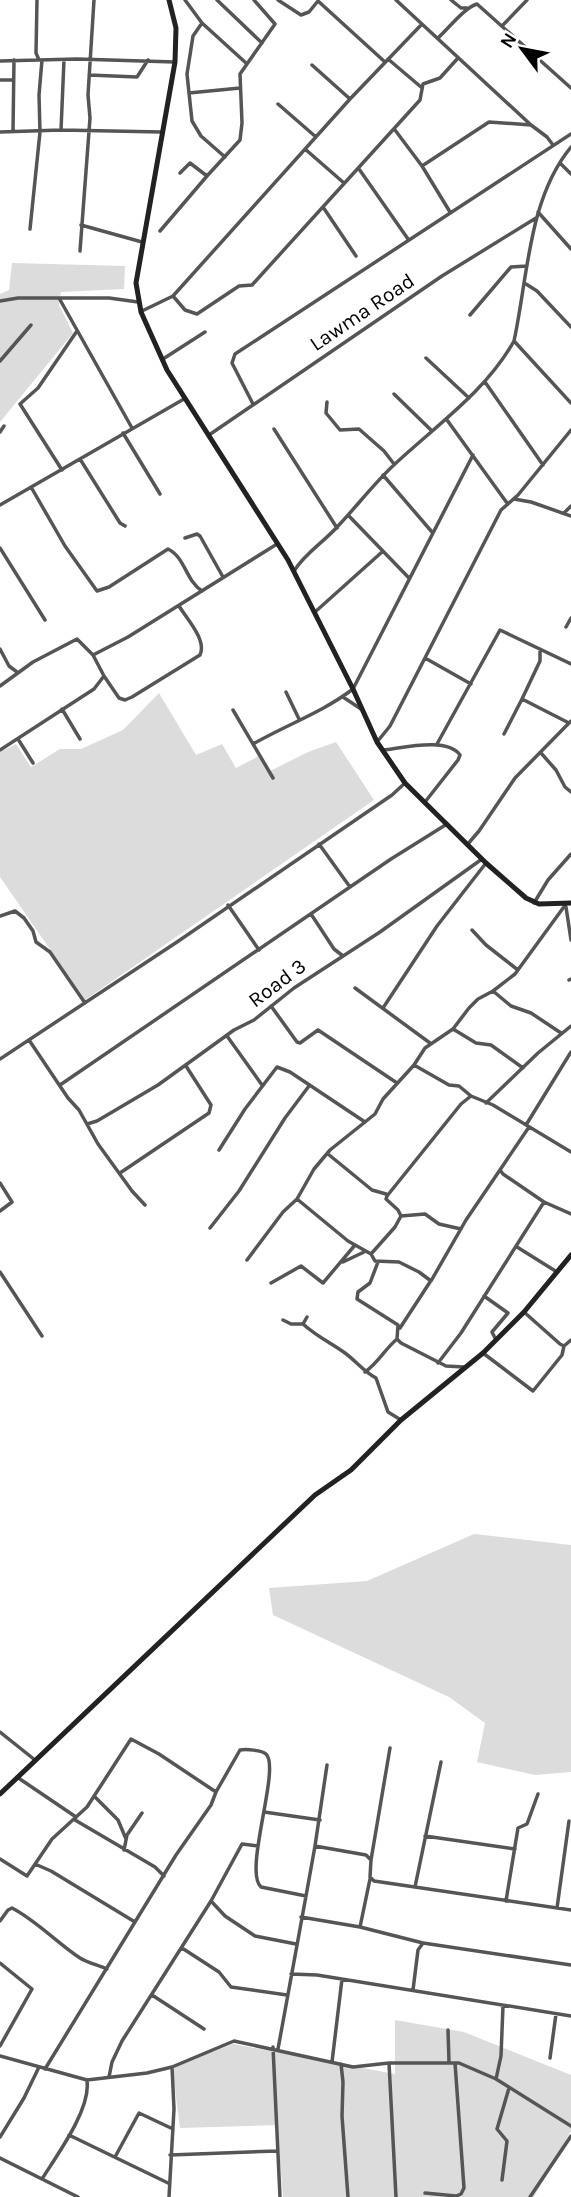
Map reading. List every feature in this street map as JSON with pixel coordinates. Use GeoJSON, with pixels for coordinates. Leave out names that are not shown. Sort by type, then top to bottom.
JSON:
{"type":"FeatureCollection","features":[{"type":"Feature","properties":{"kind":"main road"},"geometry":{"type":"LineString","coordinates":[[169,0],[176,27],[175,62],[136,284],[141,312],[184,399],[288,560],[377,742],[405,783],[484,861],[534,902],[546,905],[568,904]]}},
{"type":"Feature","properties":{"kind":"main road"},"geometry":{"type":"LineString","coordinates":[[0,1794],[314,1495],[351,1470],[401,1420],[483,1353],[524,1312],[571,1255]]}},
{"type":"Feature","properties":{"kind":"street"},"geometry":{"type":"LineString","coordinates":[[30,229],[40,132],[41,60],[36,53],[37,0]]}},
{"type":"Feature","properties":{"kind":"street"},"geometry":{"type":"LineString","coordinates":[[80,251],[94,0]]}},
{"type":"Feature","properties":{"kind":"street"},"geometry":{"type":"LineString","coordinates":[[185,0],[202,23],[246,63]]}},
{"type":"Feature","properties":{"kind":"street"},"geometry":{"type":"LineString","coordinates":[[217,0],[262,43]]}},
{"type":"Feature","properties":{"kind":"street"},"geometry":{"type":"LineString","coordinates":[[160,231],[240,140],[240,74],[275,24],[254,0]]}},
{"type":"Feature","properties":{"kind":"street"},"geometry":{"type":"LineString","coordinates":[[278,0],[301,15],[309,12],[318,0],[421,87]]}},
{"type":"Feature","properties":{"kind":"street"},"geometry":{"type":"LineString","coordinates":[[397,0],[553,145]]}},
{"type":"Feature","properties":{"kind":"street"},"geometry":{"type":"LineString","coordinates":[[451,0],[461,8],[477,4],[571,88]]}},
{"type":"Feature","properties":{"kind":"street"},"geometry":{"type":"LineString","coordinates":[[502,26],[527,0]]}},
{"type":"Feature","properties":{"kind":"street"},"geometry":{"type":"LineString","coordinates":[[461,8],[461,14]]}},
{"type":"Feature","properties":{"kind":"street"},"geometry":{"type":"LineString","coordinates":[[438,38],[467,8]]}},
{"type":"Feature","properties":{"kind":"street"},"geometry":{"type":"LineString","coordinates":[[202,23],[192,41],[187,74],[192,121],[196,130],[225,157]]}},
{"type":"Feature","properties":{"kind":"street"},"geometry":{"type":"LineString","coordinates":[[141,312],[173,296],[350,99],[422,24]]}},
{"type":"Feature","properties":{"kind":"street"},"geometry":{"type":"LineString","coordinates":[[173,296],[185,310],[197,314],[239,286],[251,287],[420,100],[421,87],[428,80],[440,78],[458,58]]}},
{"type":"Feature","properties":{"kind":"street"},"geometry":{"type":"LineString","coordinates":[[0,61],[90,59],[175,62]]}},
{"type":"Feature","properties":{"kind":"street"},"geometry":{"type":"LineString","coordinates":[[13,131],[14,60]]}},
{"type":"Feature","properties":{"kind":"street"},"geometry":{"type":"LineString","coordinates":[[61,130],[64,60]]}},
{"type":"Feature","properties":{"kind":"street"},"geometry":{"type":"LineString","coordinates":[[89,75],[137,77],[148,60]]}},
{"type":"Feature","properties":{"kind":"street"},"geometry":{"type":"LineString","coordinates":[[312,65],[350,99]]}},
{"type":"Feature","properties":{"kind":"street"},"geometry":{"type":"LineString","coordinates":[[0,80],[13,80]]}},
{"type":"Feature","properties":{"kind":"street"},"geometry":{"type":"LineString","coordinates":[[189,93],[240,88]]}},
{"type":"Feature","properties":{"kind":"street"},"geometry":{"type":"LineString","coordinates":[[278,104],[316,137]]}},
{"type":"Feature","properties":{"kind":"street"},"geometry":{"type":"LineString","coordinates":[[422,166],[489,122],[531,125]]}},
{"type":"Feature","properties":{"kind":"street"},"geometry":{"type":"LineString","coordinates":[[395,129],[450,212]]}},
{"type":"Feature","properties":{"kind":"street"},"geometry":{"type":"LineString","coordinates":[[0,132],[162,132]]}},
{"type":"Feature","properties":{"kind":"street"},"geometry":{"type":"LineString","coordinates":[[253,404],[232,363],[235,354],[571,134]]}},
{"type":"Feature","properties":{"kind":"street"},"geometry":{"type":"LineString","coordinates":[[294,571],[300,561],[337,528],[394,464],[447,419],[500,366],[514,341],[536,218],[546,188],[571,147]]}},
{"type":"Feature","properties":{"kind":"street"},"geometry":{"type":"LineString","coordinates":[[305,149],[344,183]]}},
{"type":"Feature","properties":{"kind":"street"},"geometry":{"type":"LineString","coordinates":[[180,173],[190,163],[207,176]]}},
{"type":"Feature","properties":{"kind":"street"},"geometry":{"type":"LineString","coordinates":[[560,163],[571,173]]}},
{"type":"Feature","properties":{"kind":"street"},"geometry":{"type":"LineString","coordinates":[[359,169],[408,239]]}},
{"type":"Feature","properties":{"kind":"street"},"geometry":{"type":"LineString","coordinates":[[323,207],[356,256]]}},
{"type":"Feature","properties":{"kind":"street"},"geometry":{"type":"LineString","coordinates":[[538,212],[571,249]]}},
{"type":"Feature","properties":{"kind":"street","name":"Lawma Road"},"geometry":{"type":"LineString","coordinates":[[209,435],[442,276],[536,218]]}},
{"type":"Feature","properties":{"kind":"street"},"geometry":{"type":"LineString","coordinates":[[82,225],[142,242]]}},
{"type":"Feature","properties":{"kind":"street"},"geometry":{"type":"LineString","coordinates":[[470,315],[510,267],[527,266]]}},
{"type":"Feature","properties":{"kind":"street"},"geometry":{"type":"LineString","coordinates":[[526,284],[537,291],[571,327]]}},
{"type":"Feature","properties":{"kind":"street"},"geometry":{"type":"LineString","coordinates":[[0,301],[18,298],[109,298],[138,302]]}},
{"type":"Feature","properties":{"kind":"street"},"geometry":{"type":"LineString","coordinates":[[59,298],[132,428]]}},
{"type":"Feature","properties":{"kind":"street"},"geometry":{"type":"LineString","coordinates":[[0,361],[31,326]]}},
{"type":"Feature","properties":{"kind":"street"},"geometry":{"type":"LineString","coordinates":[[62,470],[20,404],[38,388],[77,331]]}},
{"type":"Feature","properties":{"kind":"street"},"geometry":{"type":"LineString","coordinates":[[163,360],[205,332]]}},
{"type":"Feature","properties":{"kind":"street"},"geometry":{"type":"LineString","coordinates":[[514,341],[571,403]]}},
{"type":"Feature","properties":{"kind":"street"},"geometry":{"type":"LineString","coordinates":[[426,358],[468,398]]}},
{"type":"Feature","properties":{"kind":"street"},"geometry":{"type":"LineString","coordinates":[[485,382],[543,465]]}},
{"type":"Feature","properties":{"kind":"street"},"geometry":{"type":"LineString","coordinates":[[394,394],[432,431]]}},
{"type":"Feature","properties":{"kind":"street"},"geometry":{"type":"LineString","coordinates":[[0,505],[184,399]]}},
{"type":"Feature","properties":{"kind":"street"},"geometry":{"type":"LineString","coordinates":[[327,402],[326,413],[340,430],[359,429],[384,451],[394,464]]}},
{"type":"Feature","properties":{"kind":"street"},"geometry":{"type":"LineString","coordinates":[[447,419],[507,503]]}},
{"type":"Feature","properties":{"kind":"street"},"geometry":{"type":"LineString","coordinates":[[0,432],[4,426]]}},
{"type":"Feature","properties":{"kind":"street"},"geometry":{"type":"LineString","coordinates":[[274,429],[337,528]]}},
{"type":"Feature","properties":{"kind":"street"},"geometry":{"type":"LineString","coordinates":[[377,742],[390,726],[496,518],[507,503],[519,495],[571,430]]}},
{"type":"Feature","properties":{"kind":"street"},"geometry":{"type":"LineString","coordinates":[[124,433],[160,494]]}},
{"type":"Feature","properties":{"kind":"street"},"geometry":{"type":"LineString","coordinates":[[253,744],[343,697],[353,689],[473,455]]}},
{"type":"Feature","properties":{"kind":"street"},"geometry":{"type":"LineString","coordinates":[[80,459],[120,523],[125,526]]}},
{"type":"Feature","properties":{"kind":"street"},"geometry":{"type":"LineString","coordinates":[[383,475],[432,532]]}},
{"type":"Feature","properties":{"kind":"street"},"geometry":{"type":"LineString","coordinates":[[32,487],[65,546],[97,591],[109,587],[168,549],[175,554],[195,586],[202,591]]}},
{"type":"Feature","properties":{"kind":"street"},"geometry":{"type":"LineString","coordinates":[[519,495],[524,501]]}},
{"type":"Feature","properties":{"kind":"street"},"geometry":{"type":"LineString","coordinates":[[514,499],[571,516]]}},
{"type":"Feature","properties":{"kind":"street"},"geometry":{"type":"LineString","coordinates":[[565,513],[571,506]]}},
{"type":"Feature","properties":{"kind":"street"},"geometry":{"type":"LineString","coordinates":[[348,515],[409,578]]}},
{"type":"Feature","properties":{"kind":"street"},"geometry":{"type":"LineString","coordinates":[[186,538],[197,534],[200,536],[223,577]]}},
{"type":"Feature","properties":{"kind":"street"},"geometry":{"type":"LineString","coordinates":[[93,655],[179,606],[278,544]]}},
{"type":"Feature","properties":{"kind":"street"},"geometry":{"type":"LineString","coordinates":[[0,548],[45,620]]}},
{"type":"Feature","properties":{"kind":"street"},"geometry":{"type":"LineString","coordinates":[[315,612],[382,552]]}},
{"type":"Feature","properties":{"kind":"street"},"geometry":{"type":"LineString","coordinates":[[288,560],[300,561]]}},
{"type":"Feature","properties":{"kind":"street"},"geometry":{"type":"LineString","coordinates":[[0,686],[17,672],[77,639],[93,655],[118,697],[125,700],[200,655],[203,648],[201,643],[179,606]]}},
{"type":"Feature","properties":{"kind":"street"},"geometry":{"type":"LineString","coordinates":[[566,627],[571,618]]}},
{"type":"Feature","properties":{"kind":"street"},"geometry":{"type":"LineString","coordinates":[[437,744],[500,630],[571,664]]}},
{"type":"Feature","properties":{"kind":"street"},"geometry":{"type":"LineString","coordinates":[[504,734],[540,661],[540,648]]}},
{"type":"Feature","properties":{"kind":"street"},"geometry":{"type":"LineString","coordinates":[[0,649],[9,666],[17,672]]}},
{"type":"Feature","properties":{"kind":"street"},"geometry":{"type":"LineString","coordinates":[[425,658],[471,684]]}},
{"type":"Feature","properties":{"kind":"street"},"geometry":{"type":"LineString","coordinates":[[0,750],[97,687],[104,676]]}},
{"type":"Feature","properties":{"kind":"street"},"geometry":{"type":"LineString","coordinates":[[346,676],[358,677]]}},
{"type":"Feature","properties":{"kind":"street"},"geometry":{"type":"LineString","coordinates":[[286,692],[299,719]]}},
{"type":"Feature","properties":{"kind":"street"},"geometry":{"type":"LineString","coordinates":[[343,697],[363,710]]}},
{"type":"Feature","properties":{"kind":"street"},"geometry":{"type":"LineString","coordinates":[[467,845],[515,778],[570,722],[522,699]]}},
{"type":"Feature","properties":{"kind":"street"},"geometry":{"type":"LineString","coordinates":[[62,709],[80,739]]}},
{"type":"Feature","properties":{"kind":"street"},"geometry":{"type":"LineString","coordinates":[[233,710],[273,778]]}},
{"type":"Feature","properties":{"kind":"street"},"geometry":{"type":"LineString","coordinates":[[18,739],[33,763]]}},
{"type":"Feature","properties":{"kind":"street"},"geometry":{"type":"LineString","coordinates":[[383,750],[437,744],[456,750],[460,755],[449,774],[425,802]]}},
{"type":"Feature","properties":{"kind":"street"},"geometry":{"type":"LineString","coordinates":[[541,753],[571,792]]}},
{"type":"Feature","properties":{"kind":"street"},"geometry":{"type":"LineString","coordinates":[[0,1059],[28,1043],[319,845],[392,795],[405,783]]}},
{"type":"Feature","properties":{"kind":"street"},"geometry":{"type":"LineString","coordinates":[[60,1085],[447,824]]}},
{"type":"Feature","properties":{"kind":"street"},"geometry":{"type":"LineString","coordinates":[[319,845],[350,887]]}},
{"type":"Feature","properties":{"kind":"street"},"geometry":{"type":"LineString","coordinates":[[534,902],[548,880],[571,854]]}},
{"type":"Feature","properties":{"kind":"street"},"geometry":{"type":"LineString","coordinates":[[383,1008],[484,861]]}},
{"type":"Feature","properties":{"kind":"street","name":"Road 3"},"geometry":{"type":"LineString","coordinates":[[87,1124],[114,1111],[186,1066],[334,961],[484,861]]}},
{"type":"Feature","properties":{"kind":"street"},"geometry":{"type":"LineString","coordinates":[[568,904],[571,940]]}},
{"type":"Feature","properties":{"kind":"street"},"geometry":{"type":"LineString","coordinates":[[247,1260],[283,1212],[297,1199],[314,1169],[327,1153],[378,1110],[430,1044],[453,1029],[473,1004],[494,991],[518,970],[568,904]]}},
{"type":"Feature","properties":{"kind":"street"},"geometry":{"type":"LineString","coordinates":[[228,905],[259,950]]}},
{"type":"Feature","properties":{"kind":"street"},"geometry":{"type":"LineString","coordinates":[[0,916],[15,911],[24,918],[36,942],[50,952],[85,1003]]}},
{"type":"Feature","properties":{"kind":"street"},"geometry":{"type":"LineString","coordinates":[[311,914],[334,949],[342,956]]}},
{"type":"Feature","properties":{"kind":"street"},"geometry":{"type":"LineString","coordinates":[[472,930],[486,945],[518,970]]}},
{"type":"Feature","properties":{"kind":"street"},"geometry":{"type":"LineString","coordinates":[[334,949],[334,961]]}},
{"type":"Feature","properties":{"kind":"street"},"geometry":{"type":"LineString","coordinates":[[355,988],[430,1044]]}},
{"type":"Feature","properties":{"kind":"street"},"geometry":{"type":"LineString","coordinates":[[494,991],[511,1006],[531,1013],[561,1033]]}},
{"type":"Feature","properties":{"kind":"street"},"geometry":{"type":"LineString","coordinates":[[271,1006],[297,1042],[300,1043],[318,1030],[397,1083]]}},
{"type":"Feature","properties":{"kind":"street"},"geometry":{"type":"LineString","coordinates":[[486,1103],[571,1026]]}},
{"type":"Feature","properties":{"kind":"street"},"geometry":{"type":"LineString","coordinates":[[453,1029],[476,1043],[491,1045],[523,1069]]}},
{"type":"Feature","properties":{"kind":"street"},"geometry":{"type":"LineString","coordinates":[[227,1036],[262,1085]]}},
{"type":"Feature","properties":{"kind":"street"},"geometry":{"type":"LineString","coordinates":[[28,1043],[79,1110],[120,1173],[145,1205]]}},
{"type":"Feature","properties":{"kind":"street"},"geometry":{"type":"LineString","coordinates":[[365,1373],[376,1365],[388,1346],[397,1339],[399,1330],[461,1229],[496,1175],[502,1172],[570,1054]]}},
{"type":"Feature","properties":{"kind":"street"},"geometry":{"type":"LineString","coordinates":[[414,1065],[449,1084],[459,1086],[471,1096],[571,1152]]}},
{"type":"Feature","properties":{"kind":"street"},"geometry":{"type":"LineString","coordinates":[[120,1173],[209,1112],[211,1105],[186,1066]]}},
{"type":"Feature","properties":{"kind":"street"},"geometry":{"type":"LineString","coordinates":[[219,1150],[272,1070],[281,1067],[365,1122]]}},
{"type":"Feature","properties":{"kind":"street"},"geometry":{"type":"LineString","coordinates":[[211,1228],[309,1086]]}},
{"type":"Feature","properties":{"kind":"street"},"geometry":{"type":"LineString","coordinates":[[401,1216],[386,1199],[388,1194],[461,1104],[471,1096]]}},
{"type":"Feature","properties":{"kind":"street"},"geometry":{"type":"LineString","coordinates":[[327,1153],[372,1190],[388,1194]]}},
{"type":"Feature","properties":{"kind":"street"},"geometry":{"type":"LineString","coordinates":[[502,1172],[544,1202],[571,1214]]}},
{"type":"Feature","properties":{"kind":"street"},"geometry":{"type":"LineString","coordinates":[[0,1183],[12,1202],[0,1211]]}},
{"type":"Feature","properties":{"kind":"street"},"geometry":{"type":"LineString","coordinates":[[297,1199],[378,1262],[399,1262],[430,1281]]}},
{"type":"Feature","properties":{"kind":"street"},"geometry":{"type":"LineString","coordinates":[[440,1361],[544,1202]]}},
{"type":"Feature","properties":{"kind":"street"},"geometry":{"type":"LineString","coordinates":[[401,1216],[425,1214],[439,1224],[461,1229]]}},
{"type":"Feature","properties":{"kind":"street"},"geometry":{"type":"LineString","coordinates":[[371,1254],[395,1227],[401,1216]]}},
{"type":"Feature","properties":{"kind":"street"},"geometry":{"type":"LineString","coordinates":[[271,1283],[301,1266],[323,1283],[355,1245]]}},
{"type":"Feature","properties":{"kind":"street"},"geometry":{"type":"LineString","coordinates":[[517,1247],[557,1272]]}},
{"type":"Feature","properties":{"kind":"street"},"geometry":{"type":"LineString","coordinates":[[341,1263],[365,1252]]}},
{"type":"Feature","properties":{"kind":"street"},"geometry":{"type":"LineString","coordinates":[[378,1262],[370,1283],[358,1292],[356,1298],[393,1320],[399,1330]]}},
{"type":"Feature","properties":{"kind":"street"},"geometry":{"type":"LineString","coordinates":[[0,1272],[42,1336]]}},
{"type":"Feature","properties":{"kind":"street"},"geometry":{"type":"LineString","coordinates":[[484,1296],[508,1313],[492,1332],[496,1340]]}},
{"type":"Feature","properties":{"kind":"street"},"geometry":{"type":"LineString","coordinates":[[524,1312],[564,1346]]}},
{"type":"Feature","properties":{"kind":"street"},"geometry":{"type":"LineString","coordinates":[[303,1324],[307,1317]]}},
{"type":"Feature","properties":{"kind":"street"},"geometry":{"type":"LineString","coordinates":[[283,1320],[291,1324],[303,1324],[376,1379],[388,1412],[401,1420]]}},
{"type":"Feature","properties":{"kind":"street"},"geometry":{"type":"LineString","coordinates":[[397,1339],[410,1349],[444,1365],[467,1367]]}},
{"type":"Feature","properties":{"kind":"street"},"geometry":{"type":"LineString","coordinates":[[483,1353],[533,1391],[571,1340]]}},
{"type":"Feature","properties":{"kind":"street"},"geometry":{"type":"LineString","coordinates":[[0,1732],[36,1761]]}},
{"type":"Feature","properties":{"kind":"street"},"geometry":{"type":"LineString","coordinates":[[0,1859],[27,1876],[52,1839],[75,1820],[95,1797],[131,1739],[216,1792]]}},
{"type":"Feature","properties":{"kind":"street"},"geometry":{"type":"LineString","coordinates":[[360,1927],[390,1748]]}},
{"type":"Feature","properties":{"kind":"street"},"geometry":{"type":"LineString","coordinates":[[45,2069],[211,1805],[240,1750],[265,1753],[268,1757],[264,1812],[255,1872],[259,1886],[306,1896]]}},
{"type":"Feature","properties":{"kind":"street"},"geometry":{"type":"LineString","coordinates":[[415,1887],[441,1762]]}},
{"type":"Feature","properties":{"kind":"street"},"geometry":{"type":"LineString","coordinates":[[280,2197],[276,2048],[320,1820],[327,1765]]}},
{"type":"Feature","properties":{"kind":"street"},"geometry":{"type":"LineString","coordinates":[[17,1777],[76,1817],[75,1820],[155,1867],[164,1876]]}},
{"type":"Feature","properties":{"kind":"street"},"geometry":{"type":"LineString","coordinates":[[506,1901],[518,1828],[527,1824],[538,1794]]}},
{"type":"Feature","properties":{"kind":"street"},"geometry":{"type":"LineString","coordinates":[[95,1797],[118,1820],[126,1839]]}},
{"type":"Feature","properties":{"kind":"street"},"geometry":{"type":"LineString","coordinates":[[264,1812],[320,1820]]}},
{"type":"Feature","properties":{"kind":"street"},"geometry":{"type":"LineString","coordinates":[[124,1850],[126,1839],[142,1813]]}},
{"type":"Feature","properties":{"kind":"street"},"geometry":{"type":"LineString","coordinates":[[557,1908],[569,1821]]}},
{"type":"Feature","properties":{"kind":"street"},"geometry":{"type":"LineString","coordinates":[[425,1836],[515,1849]]}},
{"type":"Feature","properties":{"kind":"street"},"geometry":{"type":"LineString","coordinates":[[109,2077],[117,2050],[211,1901],[242,1844],[258,1846]]}},
{"type":"Feature","properties":{"kind":"street"},"geometry":{"type":"LineString","coordinates":[[315,1846],[366,1855],[371,1860]]}},
{"type":"Feature","properties":{"kind":"street"},"geometry":{"type":"LineString","coordinates":[[565,1850],[571,1850]]}},
{"type":"Feature","properties":{"kind":"street"},"geometry":{"type":"LineString","coordinates":[[35,1864],[135,1922]]}},
{"type":"Feature","properties":{"kind":"street"},"geometry":{"type":"LineString","coordinates":[[370,1877],[374,1881],[571,1910]]}},
{"type":"Feature","properties":{"kind":"street"},"geometry":{"type":"LineString","coordinates":[[211,1901],[225,1916],[255,1936],[296,1944]]}},
{"type":"Feature","properties":{"kind":"street"},"geometry":{"type":"LineString","coordinates":[[0,1921],[12,1908],[30,1917],[79,1958],[107,1969]]}},
{"type":"Feature","properties":{"kind":"street"},"geometry":{"type":"LineString","coordinates":[[301,1917],[360,1927],[424,1943],[571,1965]]}},
{"type":"Feature","properties":{"kind":"street"},"geometry":{"type":"LineString","coordinates":[[413,1990],[418,1950],[424,1943]]}},
{"type":"Feature","properties":{"kind":"street"},"geometry":{"type":"LineString","coordinates":[[182,1948],[219,1972],[231,1987],[287,1994]]}},
{"type":"Feature","properties":{"kind":"street"},"geometry":{"type":"LineString","coordinates":[[0,1963],[32,1989],[0,2046]]}},
{"type":"Feature","properties":{"kind":"street"},"geometry":{"type":"LineString","coordinates":[[291,1974],[317,1975],[571,2016]]}},
{"type":"Feature","properties":{"kind":"street"},"geometry":{"type":"LineString","coordinates":[[332,2062],[342,1979]]}},
{"type":"Feature","properties":{"kind":"street"},"geometry":{"type":"LineString","coordinates":[[152,1995],[204,2029]]}},
{"type":"Feature","properties":{"kind":"street"},"geometry":{"type":"LineString","coordinates":[[496,2079],[501,2056],[503,2006]]}},
{"type":"Feature","properties":{"kind":"street"},"geometry":{"type":"LineString","coordinates":[[550,2058],[556,2014]]}},
{"type":"Feature","properties":{"kind":"street"},"geometry":{"type":"LineString","coordinates":[[425,2193],[456,2196],[461,2194],[464,2188],[448,2030]]}},
{"type":"Feature","properties":{"kind":"street"},"geometry":{"type":"LineString","coordinates":[[0,2056],[87,2080],[147,2073],[172,2067],[234,2040],[361,2067],[389,2063],[452,2062],[467,2065],[496,2079],[571,2126]]}},
{"type":"Feature","properties":{"kind":"street"},"geometry":{"type":"LineString","coordinates":[[389,2063],[396,2197]]}},
{"type":"Feature","properties":{"kind":"street"},"geometry":{"type":"LineString","coordinates":[[341,2064],[348,2197]]}},
{"type":"Feature","properties":{"kind":"street"},"geometry":{"type":"LineString","coordinates":[[0,2137],[39,2067]]}},
{"type":"Feature","properties":{"kind":"street"},"geometry":{"type":"LineString","coordinates":[[169,2197],[174,2087],[172,2067]]}},
{"type":"Feature","properties":{"kind":"street"},"geometry":{"type":"LineString","coordinates":[[42,2179],[69,2135],[87,2096],[87,2080]]}},
{"type":"Feature","properties":{"kind":"street"},"geometry":{"type":"LineString","coordinates":[[502,2180],[507,2141],[497,2129],[509,2088]]}},
{"type":"Feature","properties":{"kind":"street"},"geometry":{"type":"LineString","coordinates":[[115,2157],[139,2113],[173,2129]]}},
{"type":"Feature","properties":{"kind":"street"},"geometry":{"type":"LineString","coordinates":[[69,2135],[168,2184]]}},
{"type":"Feature","properties":{"kind":"street"},"geometry":{"type":"LineString","coordinates":[[530,2197],[571,2136]]}},
{"type":"Feature","properties":{"kind":"street"},"geometry":{"type":"LineString","coordinates":[[170,2155],[277,2151]]}},
{"type":"Feature","properties":{"kind":"street"},"geometry":{"type":"LineString","coordinates":[[0,2158],[78,2197]]}},
{"type":"Feature","properties":{"kind":"shaded area"},"geometry":{"type":"Polygon","coordinates":[[[12,263],[125,266],[124,289],[61,292],[59,305],[73,333],[0,422],[0,294],[9,290],[12,263]]]}},
{"type":"Feature","properties":{"kind":"shaded area"},"geometry":{"type":"Polygon","coordinates":[[[159,693],[196,755],[222,744],[236,768],[259,756],[270,771],[308,752],[336,742],[374,800],[85,1000],[0,877],[0,752],[16,744],[31,767],[60,749],[81,749],[123,730],[159,693]]]}},
{"type":"Feature","properties":{"kind":"shaded area"},"geometry":{"type":"Polygon","coordinates":[[[474,1534],[571,1545],[571,1772],[535,1775],[477,1762],[485,1723],[449,1697],[273,1615],[269,1588],[367,1581],[474,1534]]]}},
{"type":"Feature","properties":{"kind":"shaded area"},"geometry":{"type":"Polygon","coordinates":[[[395,2020],[464,2032],[571,2075],[571,2131],[534,2197],[283,2197],[277,2125],[180,2128],[172,2067],[233,2044],[395,2074],[395,2020]]]}}]}
